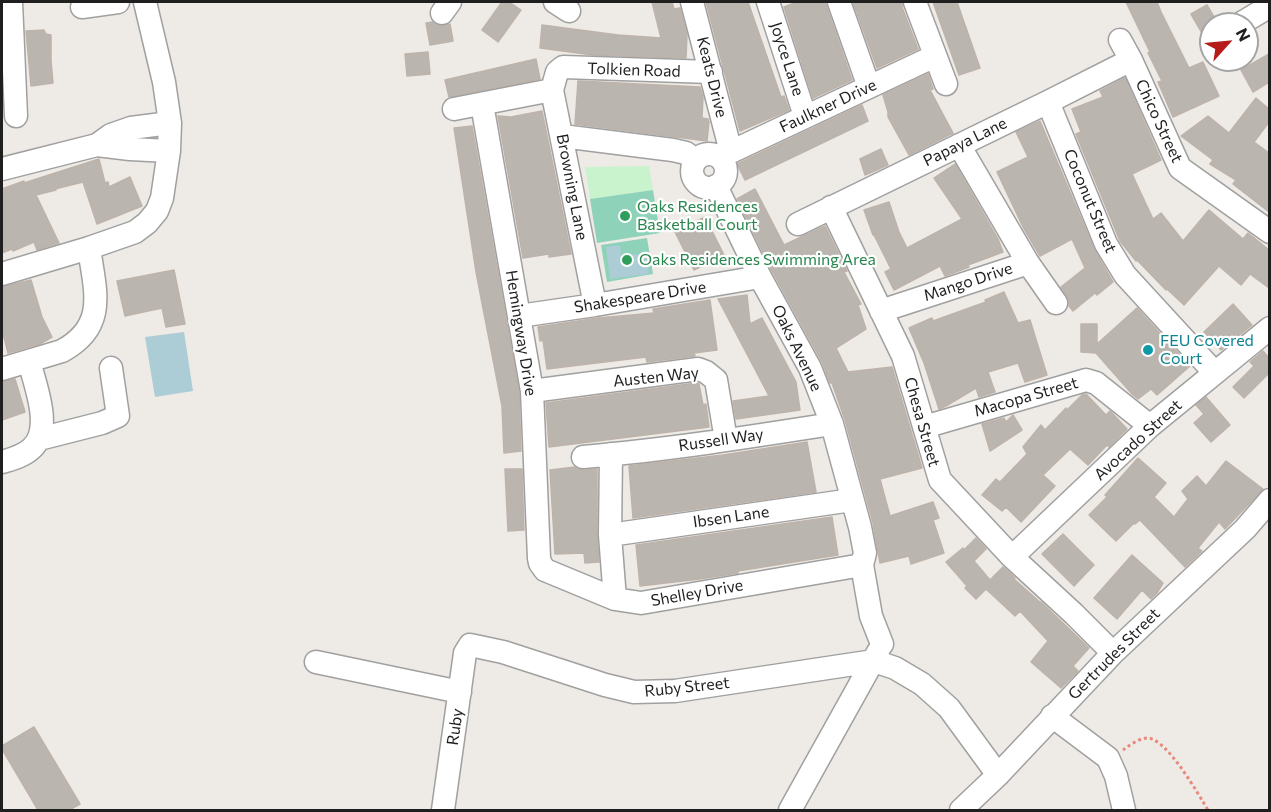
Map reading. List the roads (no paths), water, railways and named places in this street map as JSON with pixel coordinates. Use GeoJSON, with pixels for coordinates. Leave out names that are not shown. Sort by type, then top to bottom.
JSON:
{"type":"FeatureCollection","features":[{"type":"Feature","properties":{"kind":"street"},"geometry":{"type":"LineString","coordinates":[[11,2],[7,58],[16,116]]}},
{"type":"Feature","properties":{"kind":"street"},"geometry":{"type":"LineString","coordinates":[[82,7],[118,2]]}},
{"type":"Feature","properties":{"kind":"street"},"geometry":{"type":"LineString","coordinates":[[2,274],[135,232],[147,224],[157,211],[162,198],[169,151],[170,123],[164,81],[145,2]]}},
{"type":"Feature","properties":{"kind":"street","name":"Keats Drive"},"geometry":{"type":"LineString","coordinates":[[692,2],[711,72],[726,155]]}},
{"type":"Feature","properties":{"kind":"street","name":"Joyce Lane"},"geometry":{"type":"LineString","coordinates":[[768,2],[805,116]]}},
{"type":"Feature","properties":{"kind":"street"},"geometry":{"type":"LineString","coordinates":[[839,2],[869,87]]}},
{"type":"Feature","properties":{"kind":"street"},"geometry":{"type":"LineString","coordinates":[[915,2],[946,84]]}},
{"type":"Feature","properties":{"kind":"street","name":"Chico Street"},"geometry":{"type":"LineString","coordinates":[[1120,40],[1180,168],[1269,232]]}},
{"type":"Feature","properties":{"kind":"street","name":"Faulkner Drive"},"geometry":{"type":"LineString","coordinates":[[726,155],[935,56]]}},
{"type":"Feature","properties":{"kind":"street","name":"Papaya Lane"},"geometry":{"type":"LineString","coordinates":[[798,224],[1131,60]]}},
{"type":"Feature","properties":{"kind":"street","name":"Tolkien Road"},"geometry":{"type":"LineString","coordinates":[[555,80],[563,67],[711,72]]}},
{"type":"Feature","properties":{"kind":"street"},"geometry":{"type":"LineString","coordinates":[[454,109],[482,104],[555,80]]}},
{"type":"Feature","properties":{"kind":"street","name":"Browning Lane"},"geometry":{"type":"LineString","coordinates":[[555,80],[562,136],[595,305]]}},
{"type":"Feature","properties":{"kind":"street","name":"Coconut Street"},"geometry":{"type":"LineString","coordinates":[[1048,102],[1106,244],[1125,275],[1215,373]]}},
{"type":"Feature","properties":{"kind":"street","name":"Hemingway Drive"},"geometry":{"type":"LineString","coordinates":[[482,104],[532,391],[540,563]]}},
{"type":"Feature","properties":{"kind":"street"},"geometry":{"type":"LineString","coordinates":[[2,170],[97,145],[111,135],[130,129],[170,123]]}},
{"type":"Feature","properties":{"kind":"street"},"geometry":{"type":"LineString","coordinates":[[562,136],[673,150],[687,153],[695,160]]}},
{"type":"Feature","properties":{"kind":"street"},"geometry":{"type":"LineString","coordinates":[[97,145],[169,151]]}},
{"type":"Feature","properties":{"kind":"street","name":"Mango Drive"},"geometry":{"type":"LineString","coordinates":[[881,311],[1028,263],[959,145]]}},
{"type":"Feature","properties":{"kind":"street"},"geometry":{"type":"LineString","coordinates":[[707,153],[726,155],[725,177],[722,182],[710,188],[697,184],[691,172],[695,160],[700,155],[707,153]]}},
{"type":"Feature","properties":{"kind":"street","name":"Oaks Avenue"},"geometry":{"type":"LineString","coordinates":[[716,186],[760,277],[810,368],[832,424],[860,527],[863,559],[874,565],[885,612],[878,652]]}},
{"type":"Feature","properties":{"kind":"street","name":"Chesa Street"},"geometry":{"type":"LineString","coordinates":[[831,207],[903,356],[940,480],[1012,557],[1113,653]]}},
{"type":"Feature","properties":{"kind":"street"},"geometry":{"type":"LineString","coordinates":[[2,369],[62,351],[80,339],[91,324],[96,302],[90,248]]}},
{"type":"Feature","properties":{"kind":"street"},"geometry":{"type":"LineString","coordinates":[[1028,263],[1056,303]]}},
{"type":"Feature","properties":{"kind":"street","name":"Shakespeare Drive"},"geometry":{"type":"LineString","coordinates":[[519,316],[760,277]]}},
{"type":"Feature","properties":{"kind":"street","name":"Avocado Street"},"geometry":{"type":"LineString","coordinates":[[1012,557],[1150,426],[1269,328]]}},
{"type":"Feature","properties":{"kind":"street"},"geometry":{"type":"LineString","coordinates":[[2,462],[16,458],[32,449],[39,440],[42,429],[43,418],[29,361]]}},
{"type":"Feature","properties":{"kind":"street"},"geometry":{"type":"LineString","coordinates":[[39,440],[102,423],[118,416],[111,368]]}},
{"type":"Feature","properties":{"kind":"street","name":"Austen Way"},"geometry":{"type":"LineString","coordinates":[[532,391],[698,369],[716,380],[726,440]]}},
{"type":"Feature","properties":{"kind":"street","name":"Macopa Street"},"geometry":{"type":"LineString","coordinates":[[924,427],[1086,380],[1096,383],[1150,426]]}},
{"type":"Feature","properties":{"kind":"street","name":"Russell Way"},"geometry":{"type":"LineString","coordinates":[[583,457],[726,440],[832,424]]}},
{"type":"Feature","properties":{"kind":"street"},"geometry":{"type":"LineString","coordinates":[[611,454],[610,535],[615,599]]}},
{"type":"Feature","properties":{"kind":"street","name":"Ibsen Lane"},"geometry":{"type":"LineString","coordinates":[[610,535],[852,500]]}},
{"type":"Feature","properties":{"kind":"street","name":"Gertrudes Street"},"geometry":{"type":"LineString","coordinates":[[961,810],[998,775],[1113,653],[1245,529],[1269,500]]}},
{"type":"Feature","properties":{"kind":"street","name":"Shelley Drive"},"geometry":{"type":"LineString","coordinates":[[540,563],[545,570],[615,599],[641,603],[863,559]]}},
{"type":"Feature","properties":{"kind":"street","name":"Ruby Street"},"geometry":{"type":"LineString","coordinates":[[470,645],[503,651],[605,685],[634,692],[675,691],[878,652]]}},
{"type":"Feature","properties":{"kind":"street","name":"Ruby"},"geometry":{"type":"LineString","coordinates":[[443,810],[465,653],[470,645]]}},
{"type":"Feature","properties":{"kind":"street"},"geometry":{"type":"LineString","coordinates":[[790,810],[878,652],[895,668],[922,684],[949,708],[998,775]]}},
{"type":"Feature","properties":{"kind":"street"},"geometry":{"type":"LineString","coordinates":[[316,662],[460,692]]}},
{"type":"Feature","properties":{"kind":"street"},"geometry":{"type":"LineString","coordinates":[[1052,716],[1108,758],[1116,776],[1124,810]]}},
{"type":"Feature","properties":{"kind":"water"},"geometry":{"type":"Polygon","coordinates":[[[620,245],[621,256],[647,253],[649,274],[610,279],[606,247],[620,245]]]}},
{"type":"Feature","properties":{"kind":"water"},"geometry":{"type":"Polygon","coordinates":[[[184,332],[193,391],[155,397],[145,337],[184,332]]]}},
{"type":"Feature","properties":{"kind":"place","name":"Oaks Residences Basketball Court"},"geometry":{"type":"Point","coordinates":[625,216]}},
{"type":"Feature","properties":{"kind":"place","name":"Oaks Residences Swimming Area"},"geometry":{"type":"Point","coordinates":[627,260]}},
{"type":"Feature","properties":{"kind":"place","name":"FEU Covered Court"},"geometry":{"type":"Point","coordinates":[1148,350]}}]}
